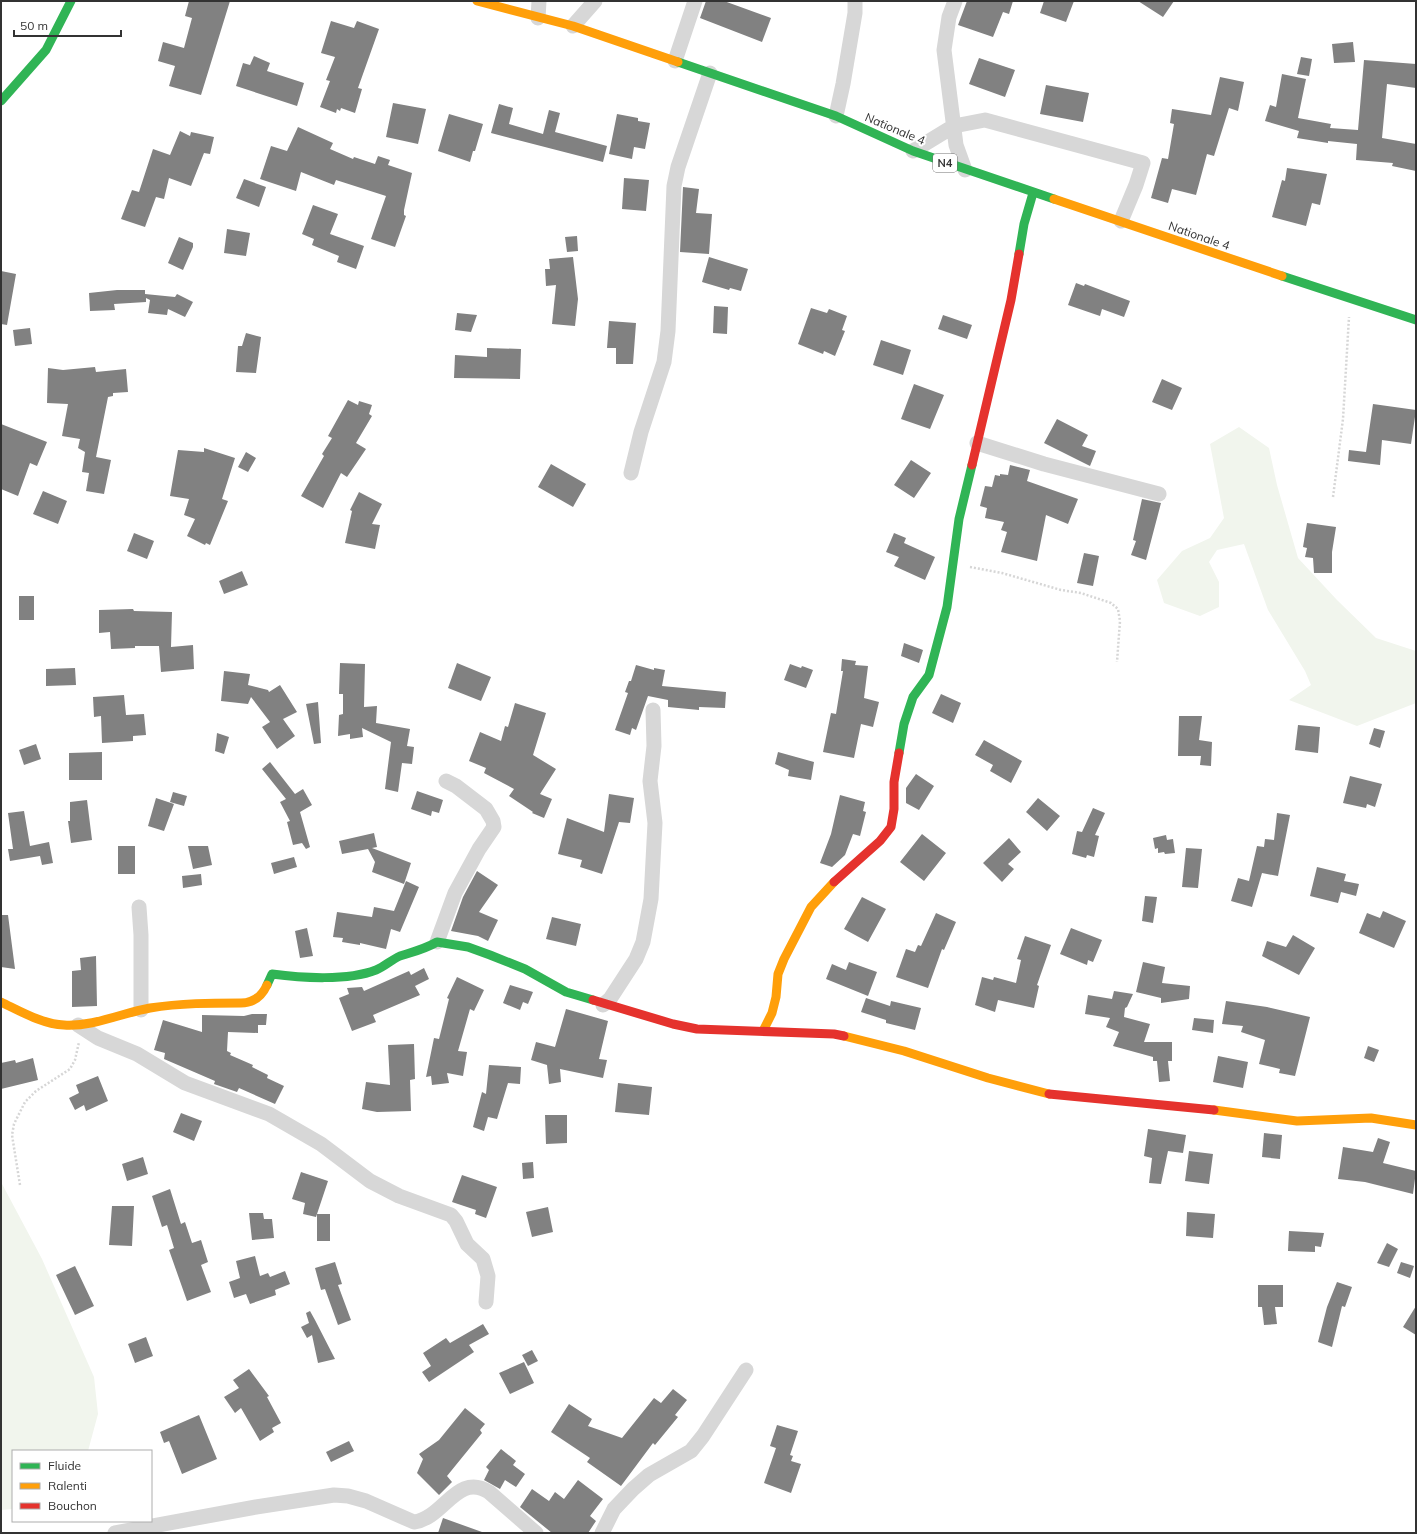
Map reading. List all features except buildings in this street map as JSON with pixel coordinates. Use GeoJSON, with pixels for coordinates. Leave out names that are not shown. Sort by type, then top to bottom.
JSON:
{"type":"FeatureCollection","features":[{"type":"Feature","properties":{"kind":"main road"},"geometry":{"type":"LineString","coordinates":[[1,101],[46,50],[71,1]]}},
{"type":"Feature","properties":{"kind":"main road","name":"Nationale 4"},"geometry":{"type":"LineString","coordinates":[[477,1],[572,26],[836,116],[913,151],[965,170],[1121,221],[1185,245],[1416,320]]}},
{"type":"Feature","properties":{"kind":"main road"},"geometry":{"type":"LineString","coordinates":[[764,1031],[772,1013],[776,997],[778,974],[784,959],[811,907],[834,882],[880,841],[891,827],[894,809],[894,782],[904,724],[913,697],[925,681],[934,658],[940,629],[947,607],[959,519],[1011,300],[1032,193]]}},
{"type":"Feature","properties":{"kind":"main road"},"geometry":{"type":"LineString","coordinates":[[1,1002],[36,1018],[62,1025],[78,1025],[141,1010],[203,1002],[244,1003],[259,998],[264,992],[272,974],[300,978],[360,975],[377,970],[398,957],[429,947],[437,942],[468,947],[490,955],[525,969],[566,992],[603,1004],[691,1028],[834,1034],[864,1040],[904,1051],[988,1078],[1049,1094],[1248,1113],[1297,1121],[1371,1118],[1416,1126]]}},
{"type":"Feature","properties":{"kind":"street"},"geometry":{"type":"LineString","coordinates":[[538,18],[539,1]]}},
{"type":"Feature","properties":{"kind":"street"},"geometry":{"type":"LineString","coordinates":[[572,26],[595,1]]}},
{"type":"Feature","properties":{"kind":"street"},"geometry":{"type":"LineString","coordinates":[[675,61],[695,1]]}},
{"type":"Feature","properties":{"kind":"street"},"geometry":{"type":"LineString","coordinates":[[836,116],[844,84],[855,13],[855,1]]}},
{"type":"Feature","properties":{"kind":"street"},"geometry":{"type":"LineString","coordinates":[[955,1],[949,17],[944,50],[956,145],[965,170]]}},
{"type":"Feature","properties":{"kind":"street"},"geometry":{"type":"LineString","coordinates":[[631,473],[641,432],[664,362],[668,331],[674,186],[678,167],[710,73]]}},
{"type":"Feature","properties":{"kind":"street"},"geometry":{"type":"LineString","coordinates":[[913,151],[954,126],[984,120],[1143,163],[1136,185],[1121,221]]}},
{"type":"Feature","properties":{"kind":"street"},"geometry":{"type":"LineString","coordinates":[[977,443],[1044,464],[1159,494]]}},
{"type":"Feature","properties":{"kind":"street"},"geometry":{"type":"LineString","coordinates":[[603,1004],[610,999],[636,959],[643,942],[651,899],[655,823],[650,782],[654,735],[653,710]]}},
{"type":"Feature","properties":{"kind":"street"},"geometry":{"type":"LineString","coordinates":[[437,942],[455,894],[479,849],[494,827],[493,821],[486,809],[456,786],[446,781]]}},
{"type":"Feature","properties":{"kind":"street"},"geometry":{"type":"LineString","coordinates":[[139,907],[141,935],[141,1010]]}},
{"type":"Feature","properties":{"kind":"street"},"geometry":{"type":"LineString","coordinates":[[78,1025],[98,1038],[137,1054],[185,1083],[269,1114],[321,1144],[370,1181],[399,1196],[451,1215],[456,1221],[467,1244],[483,1259],[488,1276],[486,1302]]}},
{"type":"Feature","properties":{"kind":"street"},"geometry":{"type":"LineString","coordinates":[[602,1533],[614,1509],[633,1489],[649,1475],[691,1451],[746,1370]]}},
{"type":"Feature","properties":{"kind":"street"},"geometry":{"type":"LineString","coordinates":[[115,1533],[256,1507],[334,1495],[348,1496],[366,1501],[414,1522],[420,1521],[431,1515],[459,1492],[471,1485],[482,1487],[489,1492],[536,1533]]}},
{"type":"Feature","properties":{"kind":"path"},"geometry":{"type":"LineString","coordinates":[[1333,497],[1344,419],[1351,298]]}},
{"type":"Feature","properties":{"kind":"path"},"geometry":{"type":"LineString","coordinates":[[954,558],[975,569],[1002,573],[1049,587],[1081,593],[1111,603],[1118,609],[1120,620],[1117,662]]}},
{"type":"Feature","properties":{"kind":"path"},"geometry":{"type":"LineString","coordinates":[[20,1185],[12,1135],[14,1124],[25,1102],[36,1091],[70,1069],[75,1060],[78,1048],[78,1025]]}},
{"type":"Feature","properties":{"kind":"shaded area"},"geometry":{"type":"Polygon","coordinates":[[[1239,427],[1269,448],[1277,485],[1298,558],[1337,600],[1376,638],[1416,651],[1416,703],[1357,726],[1289,700],[1311,685],[1305,671],[1268,610],[1244,544],[1217,550],[1209,562],[1219,582],[1219,607],[1200,616],[1164,603],[1157,580],[1182,551],[1210,538],[1224,518],[1210,444],[1239,427]]]}},
{"type":"Feature","properties":{"kind":"shaded area"},"geometry":{"type":"Polygon","coordinates":[[[1,1182],[42,1259],[94,1377],[98,1414],[88,1450],[12,1450],[12,1509],[1,1510],[1,1182]]]}},
{"type":"Feature","properties":{"kind":"traffic: fast"},"geometry":{"type":"LineString","coordinates":[[1,101],[46,50],[71,1]]}},
{"type":"Feature","properties":{"kind":"traffic: fast"},"geometry":{"type":"LineString","coordinates":[[678,62],[836,116],[913,151],[1054,199]]}},
{"type":"Feature","properties":{"kind":"traffic: fast"},"geometry":{"type":"LineString","coordinates":[[1019,254],[1024,224],[1033,193]]}},
{"type":"Feature","properties":{"kind":"traffic: fast"},"geometry":{"type":"LineString","coordinates":[[1282,276],[1416,320]]}},
{"type":"Feature","properties":{"kind":"traffic: fast"},"geometry":{"type":"LineString","coordinates":[[899,753],[904,724],[913,697],[929,675],[947,607],[959,519],[972,465]]}},
{"type":"Feature","properties":{"kind":"traffic: fast"},"geometry":{"type":"LineString","coordinates":[[267,985],[272,974],[324,978],[352,976],[365,973],[379,969],[400,956],[437,942],[468,947],[490,955],[525,969],[566,992],[593,1000]]}},
{"type":"Feature","properties":{"kind":"traffic: slow"},"geometry":{"type":"LineString","coordinates":[[477,1],[573,26],[678,62]]}},
{"type":"Feature","properties":{"kind":"traffic: slow"},"geometry":{"type":"LineString","coordinates":[[1054,199],[1282,276]]}},
{"type":"Feature","properties":{"kind":"traffic: slow"},"geometry":{"type":"LineString","coordinates":[[763,1031],[772,1013],[776,997],[778,974],[784,959],[811,907],[834,882]]}},
{"type":"Feature","properties":{"kind":"traffic: slow"},"geometry":{"type":"LineString","coordinates":[[1,1002],[48,1022],[64,1025],[75,1025],[97,1022],[139,1010],[162,1006],[246,1003],[257,998],[267,985]]}},
{"type":"Feature","properties":{"kind":"traffic: slow"},"geometry":{"type":"LineString","coordinates":[[844,1036],[904,1051],[988,1078],[1049,1094]]}},
{"type":"Feature","properties":{"kind":"traffic: slow"},"geometry":{"type":"LineString","coordinates":[[1214,1110],[1297,1121],[1371,1118],[1416,1125]]}},
{"type":"Feature","properties":{"kind":"traffic: jam"},"geometry":{"type":"LineString","coordinates":[[972,465],[1011,300],[1019,254]]}},
{"type":"Feature","properties":{"kind":"traffic: jam"},"geometry":{"type":"LineString","coordinates":[[834,882],[880,841],[891,827],[894,809],[894,782],[899,753]]}},
{"type":"Feature","properties":{"kind":"traffic: jam"},"geometry":{"type":"LineString","coordinates":[[593,1000],[673,1024],[697,1029],[834,1034],[844,1036]]}},
{"type":"Feature","properties":{"kind":"traffic: jam"},"geometry":{"type":"LineString","coordinates":[[1049,1094],[1214,1110]]}}]}
